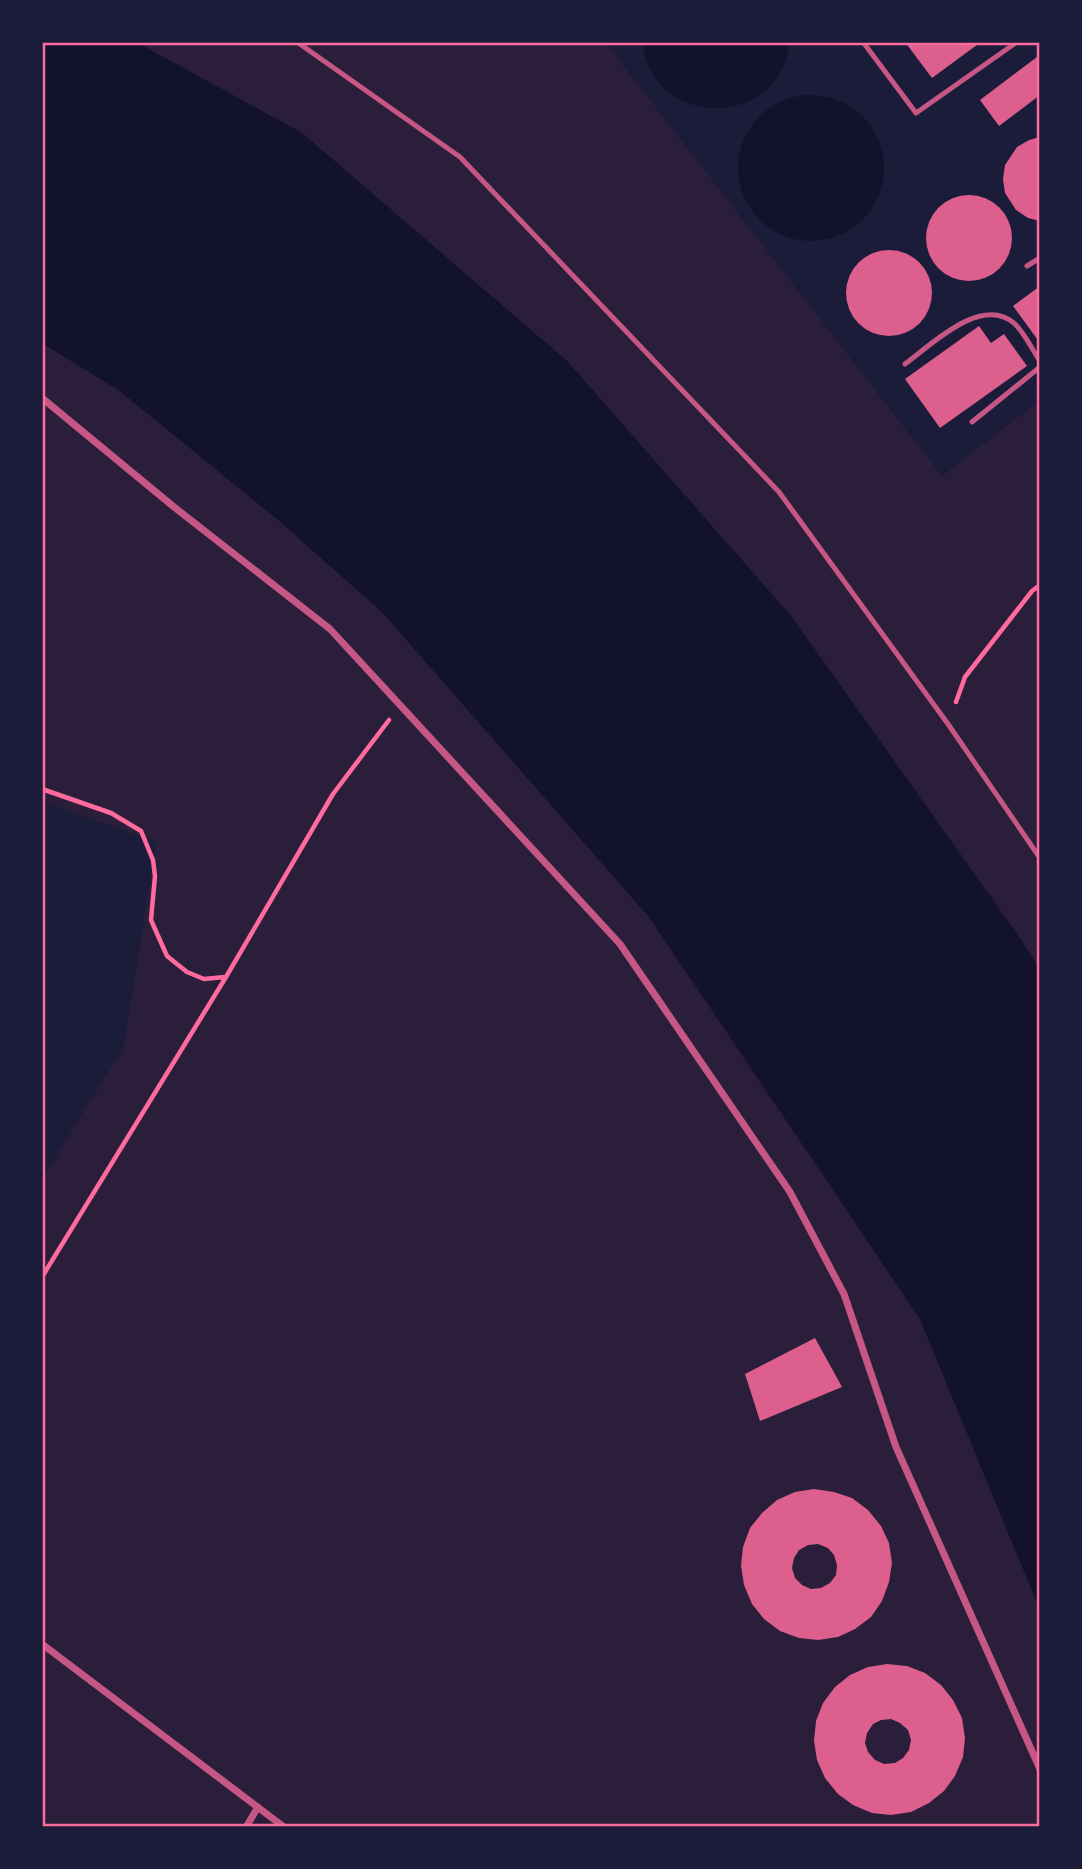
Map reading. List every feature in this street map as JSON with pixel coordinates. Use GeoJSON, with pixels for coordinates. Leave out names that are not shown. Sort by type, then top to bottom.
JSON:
{"type":"FeatureCollection","features":[{"type":"Feature","properties":{"kind":"street"},"geometry":{"type":"LineString","coordinates":[[42,398],[174,507],[330,629],[620,944],[790,1192],[844,1294],[896,1447],[1040,1769]]}},
{"type":"Feature","properties":{"kind":"street"},"geometry":{"type":"LineString","coordinates":[[42,1644],[284,1827]]}},
{"type":"Feature","properties":{"kind":"street"},"geometry":{"type":"LineString","coordinates":[[246,1827],[258,1807]]}},
{"type":"Feature","properties":{"kind":"lane"},"geometry":{"type":"LineString","coordinates":[[297,42],[460,157],[779,492],[948,724],[1040,858]]}},
{"type":"Feature","properties":{"kind":"lane"},"geometry":{"type":"LineString","coordinates":[[863,42],[916,113],[1017,42]]}},
{"type":"Feature","properties":{"kind":"lane"},"geometry":{"type":"LineString","coordinates":[[1027,266],[1040,258]]}},
{"type":"Feature","properties":{"kind":"lane"},"geometry":{"type":"LineString","coordinates":[[905,364],[968,319],[983,314],[1000,317],[1014,324],[1040,361]]}},
{"type":"Feature","properties":{"kind":"lane"},"geometry":{"type":"LineString","coordinates":[[972,422],[1040,367]]}},
{"type":"Feature","properties":{"kind":"path"},"geometry":{"type":"LineString","coordinates":[[948,724],[965,677],[1032,591],[1040,585]]}},
{"type":"Feature","properties":{"kind":"path"},"geometry":{"type":"LineString","coordinates":[[42,1276],[226,977],[333,794],[400,705]]}},
{"type":"Feature","properties":{"kind":"path"},"geometry":{"type":"LineString","coordinates":[[42,789],[111,813],[141,831],[153,860],[155,876],[151,920],[167,956],[187,972],[204,979],[226,977]]}},
{"type":"Feature","properties":{"kind":"shaded area"},"geometry":{"type":"Polygon","coordinates":[[[42,42],[136,42],[302,133],[567,361],[791,616],[1020,938],[1040,970],[1040,1610],[920,1319],[649,917],[382,612],[277,519],[120,391],[42,343],[42,42]]]}},
{"type":"Feature","properties":{"kind":"shaded area"},"geometry":{"type":"Polygon","coordinates":[[[136,42],[605,42],[942,476],[1040,400],[1040,970],[791,616],[567,361],[302,133],[136,42]]]}},
{"type":"Feature","properties":{"kind":"shaded area"},"geometry":{"type":"Polygon","coordinates":[[[643,42],[789,42],[781,71],[765,92],[742,104],[716,108],[691,104],[668,92],[651,71],[643,42]]]}},
{"type":"Feature","properties":{"kind":"shaded area"},"geometry":{"type":"Polygon","coordinates":[[[811,95],[839,100],[863,116],[879,140],[884,168],[879,196],[863,220],[839,236],[811,241],[783,236],[759,220],[743,196],[738,168],[743,140],[759,116],[783,100],[811,95]]]}},
{"type":"Feature","properties":{"kind":"shaded area"},"geometry":{"type":"Polygon","coordinates":[[[42,343],[120,391],[277,519],[382,612],[649,917],[920,1319],[1040,1610],[1040,1827],[42,1827],[42,1179],[124,1046],[156,842],[42,801],[42,343]]]}},
{"type":"Feature","properties":{"kind":"building"},"geometry":{"type":"Polygon","coordinates":[[[905,42],[981,42],[932,78],[905,42]]]}},
{"type":"Feature","properties":{"kind":"building"},"geometry":{"type":"Polygon","coordinates":[[[1037,57],[1040,61],[1040,95],[999,126],[980,100],[1037,57]]]}},
{"type":"Feature","properties":{"kind":"building"},"geometry":{"type":"Polygon","coordinates":[[[1040,137],[1040,221],[1028,218],[1016,210],[1005,193],[1003,179],[1005,165],[1017,147],[1040,137]]]}},
{"type":"Feature","properties":{"kind":"building"},"geometry":{"type":"Polygon","coordinates":[[[969,195],[985,199],[999,208],[1008,222],[1012,238],[1008,254],[999,268],[985,277],[969,281],[953,277],[939,268],[930,254],[926,238],[930,222],[939,208],[953,199],[969,195]]]}},
{"type":"Feature","properties":{"kind":"building"},"geometry":{"type":"Polygon","coordinates":[[[889,250],[905,254],[919,263],[928,277],[932,293],[928,309],[919,323],[905,332],[889,336],[873,332],[859,323],[850,309],[846,293],[850,277],[859,263],[873,254],[889,250]]]}},
{"type":"Feature","properties":{"kind":"building"},"geometry":{"type":"Polygon","coordinates":[[[1040,286],[1040,343],[1013,306],[1040,286]]]}},
{"type":"Feature","properties":{"kind":"building"},"geometry":{"type":"Polygon","coordinates":[[[979,326],[991,343],[1004,334],[1027,366],[940,428],[905,379],[979,326]]]}},
{"type":"Feature","properties":{"kind":"building"},"geometry":{"type":"Polygon","coordinates":[[[815,1338],[842,1387],[760,1421],[745,1374],[815,1338]]]}},
{"type":"Feature","properties":{"kind":"building"},"geometry":{"type":"Polygon","coordinates":[[[814,1489],[852,1498],[868,1510],[881,1526],[889,1543],[892,1563],[882,1601],[871,1617],[838,1637],[818,1640],[799,1638],[780,1631],[764,1619],[752,1604],[744,1585],[741,1566],[743,1547],[750,1528],[777,1500],[795,1492],[814,1489]],[[818,1544],[799,1550],[792,1568],[795,1578],[802,1585],[811,1589],[821,1588],[830,1583],[836,1575],[837,1565],[828,1548],[818,1544]]]}},
{"type":"Feature","properties":{"kind":"building"},"geometry":{"type":"Polygon","coordinates":[[[887,1664],[907,1666],[925,1673],[941,1685],[962,1718],[965,1738],[963,1757],[955,1776],[944,1791],[911,1812],[891,1815],[872,1813],[853,1805],[838,1794],[825,1778],[817,1760],[814,1741],[816,1721],[823,1703],[835,1687],[850,1675],[868,1667],[887,1664]],[[891,1719],[873,1724],[865,1743],[875,1760],[884,1764],[895,1763],[909,1750],[911,1740],[908,1730],[891,1719]]]}}]}
